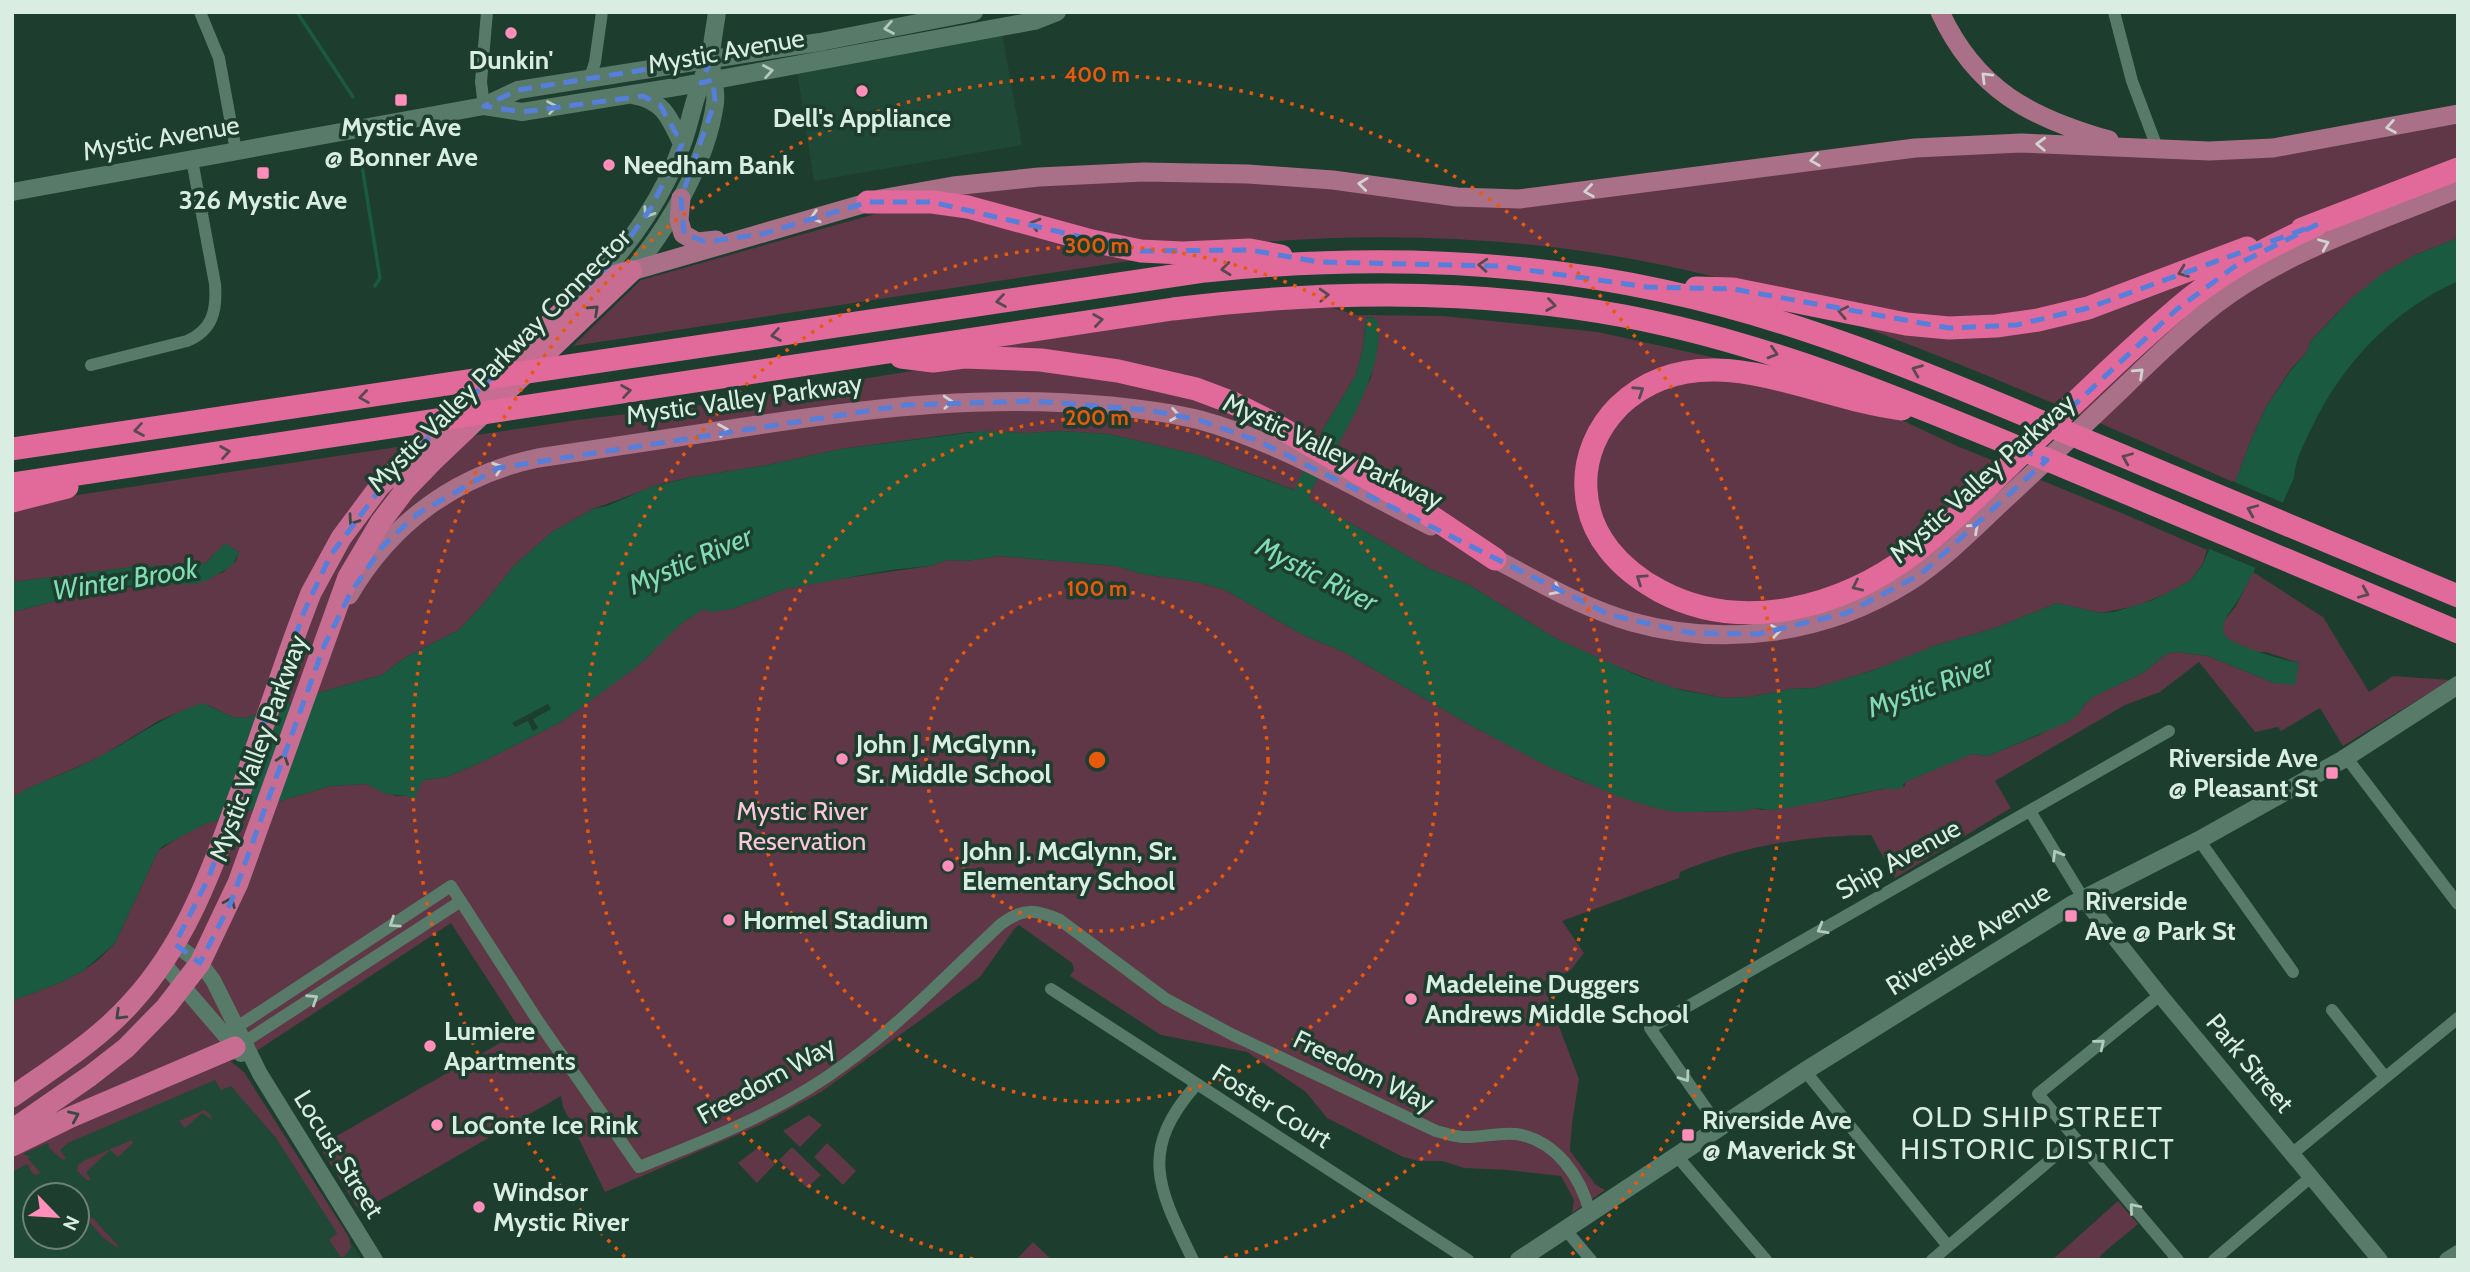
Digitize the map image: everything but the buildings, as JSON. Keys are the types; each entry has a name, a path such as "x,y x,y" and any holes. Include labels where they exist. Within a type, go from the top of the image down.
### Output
{"highway":[{"path":"2372,202 2458,154"},
{"path":"1933,412 1874,405 1774,378 1731,370 1695,370 1675,374 1648,385 1625,400 1613,412 1595,440 1586,474 1588,507 1593,524 1614,558 1645,583 1711,610 1735,613 1781,612 1834,597 1886,571 2016,474 2079,414 2176,310 2209,283 2270,246 2458,169"},
{"path":"868,202 932,202 968,207 1092,241 1140,251 1191,253 1250,250 1319,262"},
{"path":"1647,287 1733,289 1906,324 1949,328 2006,326 2088,308 2316,225"},
{"path":"12,449 1172,275 1319,262 1413,261 1499,266 1647,287 1759,315 1865,350 2458,596"},
{"name":"Mystic Valley Parkway","path":"12,1097 102,1031 132,1002 175,944 198,902 218,855 320,574 365,503 415,450 593,282 632,271"},
{"name":"Mystic Valley Parkway Connector","path":"313,676 348,577 392,506 433,461 632,271"},
{"path":"12,484 1173,309 1254,299 1378,293 1459,296 1584,309 1704,333 1823,369 1933,412 2457,632"},
{"path":"870,354 933,361 964,357 1052,361 1118,370 1196,390 1233,403 1266,420 1414,505 1495,559"},
{"path":"12,501 41,496 130,466"},
{"name":"Mystic Valley Parkway","path":"12,1130 114,1058 147,1028 200,963 231,902 313,676"},
{"path":"12,1146 236,1038"}],"main road":[{"path":"707,81 717,12"},
{"name":"Mystic Avenue","path":"12,192 484,106 518,90 820,42 974,12"},
{"name":"Mystic Avenue","path":"484,106 522,112 1034,21 1057,12"},
{"path":"1940,12 1973,65 2012,101 2060,125 2116,142 2158,150"},
{"name":"Mystic Valley Parkway Connector","path":"593,282 621,251 646,216 667,179 682,144 695,95 707,81 715,101 698,159 681,198 653,244 632,271"},
{"path":"630,94 643,96 660,105 682,144"},
{"name":"Mystic Valley Parkway","path":"632,271 868,202 937,188 986,182 1081,174 1165,172 1291,177 1457,197 1520,199 1915,148 2021,143 2158,150 2273,148 2458,114"},
{"name":"Mystic Valley Parkway","path":"2079,414 2199,318 2252,280 2310,250 2458,189"},
{"path":"681,198 680,227 683,234 692,240 706,242 725,237 762,234"},
{"name":"Mystic Valley Parkway","path":"313,676 337,616 383,546 424,508 480,475 538,458 906,405 991,400 1074,403 1148,410 1199,420 1277,449 1590,607 1651,627 1712,635 1780,631 1847,612 1882,597 1909,582 1943,557 2016,474"},
{"name":"Riverside Avenue","path":"1519,1260 1805,1071 2083,898 2199,840 2346,757 2458,685"}],"street":[{"path":"200,12 219,58 236,151"},
{"path":"484,106 481,82 487,12"},
{"path":"590,78 602,12"},
{"path":"2113,12 2132,80 2158,150"},
{"path":"953,36 956,14"},
{"path":"91,365 198,337 213,317 217,304 215,284 192,160"},
{"name":"Ship Avenue","path":"1720,1126 1650,1028 2169,731"},
{"path":"2346,757 2458,904"},
{"path":"2030,811 2083,898"},
{"path":"2199,840 2293,972"},
{"name":"Freedom Way","path":"236,1038 451,886 536,1018 639,1167 770,1110 844,1066 902,1019 1001,924 1016,913 1030,911 1060,920 1141,982 1203,1019 1436,1131 1462,1137 1517,1135 1544,1145 1562,1159 1573,1173 1583,1191 1590,1213"},
{"name":"Park Street","path":"2083,898 2380,1260"},
{"path":"236,1038 461,901"},
{"name":"Locust Street","path":"175,944 200,963 213,980 236,1038"},
{"name":"Locust Street","path":"163,963 236,1038 375,1260"},
{"name":"Foster Court","path":"1051,989 1468,1260"},
{"path":"2160,995 2038,1094 2178,1260"},
{"path":"2332,1010 2385,1077"},
{"path":"2293,1153 2458,1018"},
{"path":"1805,1071 1948,1246"},
{"path":"1193,1260 1176,1226 1160,1179 1158,1155 1172,1116 1196,1085"},
{"path":"1932,1260 2075,1139"},
{"path":"1676,1155 1766,1260"},
{"path":"2214,1260 2312,1176"},
{"path":"1565,1229 1591,1260"},
{"path":"2447,1260 2458,1253"}],"highlighted area":[{"path":"711,59 701,83 713,80 715,101 681,198 684,234 706,242 762,234 868,202 932,202 1141,251 1250,250 1319,262 1499,266 1647,287 1733,289 1949,328 2016,325 2088,308 2316,225 2238,264 2176,310 2025,451 2047,460 1921,574 1847,613 1758,634 1691,633 1610,615 1258,441 1199,420 1148,410 1033,401 906,405 498,468 417,514 383,546 351,592 324,646 231,902 200,963 175,944 209,877 304,612 330,556 393,472 613,261 651,208 682,144 660,105 643,96 522,112 484,106 518,90"}],"shaded area":[{"path":"1002,33 1022,145 814,181 797,71"},
{"path":"231,1061 244,1072 362,1260 12,1260 12,1159"}],"green space":[{"path":"2458,122 2458,238 2415,255 2394,268 2337,313 2311,341 2307,352 2291,369 2266,407 2235,483 1965,367 1758,290 1660,264 1481,240 1360,237 1240,244 573,346 641,280 875,214 912,209 951,196 1023,187 1132,181 1246,182 1355,191 1435,203 1891,158 1994,151 2115,155"},
{"path":"1312,302 1357,315 1443,316 1598,332 1752,366 1893,416 1957,446 2207,550 2203,563 2190,581 2136,606 2100,613 2057,603 1998,627 1934,646 1904,660 1815,688 1725,698 1669,687 1590,656 1555,638 1469,585 1428,568 1309,499 1371,378 1378,325 1374,318 1366,317 1363,348 1356,375 1322,431 1295,490 1199,455 1108,434 1061,431 970,432 841,449 661,484 593,509 552,532 514,566 459,630 406,657 382,675 318,693 247,718 232,717 208,705 195,706 160,720 100,757 27,789 12,799 12,612 100,590 177,583 222,573 236,561 239,551 214,554 206,563 134,567 12,582 12,509 71,496 577,420 694,406 918,370 997,344"},
{"name":"Mystic River Reservation","path":"1000,556 1116,566 1142,574 1198,582 1225,590 1303,635 1344,652 1472,726 1576,779 1652,807 1708,812 1755,808 1761,810 1905,786 1905,782 1971,754 1988,756 2039,735 2080,710 2092,697 2143,673 2166,654 2176,652 2208,656 2274,683 2299,663 2266,652 2255,652 2229,640 2223,633 2223,622 2236,606 2253,572 2323,617 2369,692 2393,676 2450,680 2343,746 2320,708 2281,731 2278,727 2255,732 2199,662 2160,692 2125,705 1995,781 2011,808 1895,878 1871,835 1797,840 1726,855 1680,872 1679,878 1562,921 1584,953 1570,971 1542,982 1579,1079 1570,1151 1596,1185 1605,1190 1572,1213 1574,1200 1561,1176 1464,1168 1442,1161 1418,1161 1403,1157 1327,1118 1306,1092 1247,1052 1161,1035 1070,976 1074,970 1072,963 1019,925 980,977 821,1092 760,1125 605,1192 563,1107 561,1096 360,1212 319,1146 521,1031 451,923 255,1052 245,1058 230,1061 244,1072 349,1237 351,1248 344,1257 340,1256 329,1240 337,1233 276,1138 231,1086 221,1090 215,1080 68,1143 60,1150 66,1158 63,1160 50,1149 48,1143 23,1154 31,1157 28,1159 40,1172 37,1175 33,1174 27,1164 12,1172 12,1001 62,982 98,960 115,943 158,851 184,834 205,824 330,786 366,784 396,796 407,796 424,780 446,777 482,762 561,722 648,657 655,647 682,623 704,608 732,609 785,589 930,566 947,560 966,561"},
{"path":"204,1110 211,1115 211,1119 202,1113 185,1128 179,1121"},
{"path":"809,1115 822,1125 800,1147 783,1131"},
{"path":"132,1140 133,1143 118,1157 110,1150 86,1172 91,1180 87,1180 77,1171 78,1165 85,1160"},
{"path":"827,1143 856,1171 843,1185 814,1157"},
{"path":"759,1147 775,1164 757,1183 738,1163"},
{"path":"792,1147 821,1175 807,1188 779,1160"},
{"path":"2118,1201 2138,1224 2098,1260 2052,1260"},
{"path":"91,1218 118,1248 102,1237 91,1224"},
{"path":"1033,1242 1052,1260 1016,1260"}],"water":[{"name":"Mystic River","path":"2458,238 2458,281 2412,307 2372,341 2354,361 2324,404 2300,452 2294,478 2263,553 2225,620 2223,630 2229,639 2259,652 2299,663 2295,685 2274,683 2208,656 2176,652 2166,654 2143,673 2093,697 2082,707 2080,713 2068,722 1988,756 1972,754 1905,782 1901,789 1881,789 1770,810 1755,808 1744,811 1675,812 1620,797 1547,766 1344,652 1303,635 1225,590 1198,582 1142,574 1116,566 1000,556 966,561 947,560 930,566 890,570 785,589 732,609 711,612 704,609 682,623 638,666 561,722 482,762 446,777 424,780 415,800 407,796 386,794 366,784 330,786 205,824 158,851 115,943 83,971 12,1001 12,799 16,795 114,749 163,720 203,703 232,717 247,718 318,693 382,675 406,657 459,630 514,566 552,532 593,509 607,506 651,487 841,449 983,431 1061,431 1108,434 1199,455 1294,490 1322,431 1356,375 1363,348 1366,317 1377,319 1375,361 1368,383 1309,499 1428,568 1469,585 1555,638 1641,677 1681,690 1725,698 1750,697 1790,689 1815,688 1874,670 1934,646 1998,627 2057,603 2100,613 2114,612 2153,600 2190,581 2203,564 2266,407 2307,352 2311,341 2353,297 2382,274 2415,255"},
{"path":"225,543 239,552 233,565 208,580 195,584 127,586 100,590 12,612 12,582 134,567 206,563"}],"pier":[{"path":"2232,481 2286,504 2258,569 2205,547"},
{"path":"548,704 551,709 533,719 538,728 533,731 528,721 515,727 512,723"}],"waterway":[{"name":"Winter Brook","path":"297,12 353,97"},
{"name":"Winter Brook","path":"362,166 380,278 375,286"}],"place":[{"name":"Dunkin'","path":"511,33"},
{"name":"Dell's Appliance","path":"862,91"},
{"name":"Mystic Ave @ Bonner Ave","path":"401,100"},
{"name":"Needham Bank","path":"609,165"},
{"name":"326 Mystic Ave","path":"263,173"},
{"name":"John J. McGlynn, Sr. Middle School","path":"842,759"},
{"name":"Riverside Ave @ Pleasant St","path":"2332,773"},
{"name":"John J. McGlynn, Sr. Elementary School","path":"948,866"},
{"name":"Riverside Ave @ Park St","path":"2071,916"},
{"name":"Hormel Stadium","path":"729,920"},
{"name":"Madeleine Duggers Andrews Middle School","path":"1411,999"},
{"name":"Lumiere Apartments","path":"430,1046"},
{"name":"LoConte Ice Rink","path":"437,1125"},
{"name":"Riverside Ave @ Maverick St","path":"1688,1135"},
{"name":"Windsor Mystic River","path":"479,1207"}],"district":[{"name":"OLD SHIP STREET HISTORIC DISTRICT","path":"2038,1133"}]}
